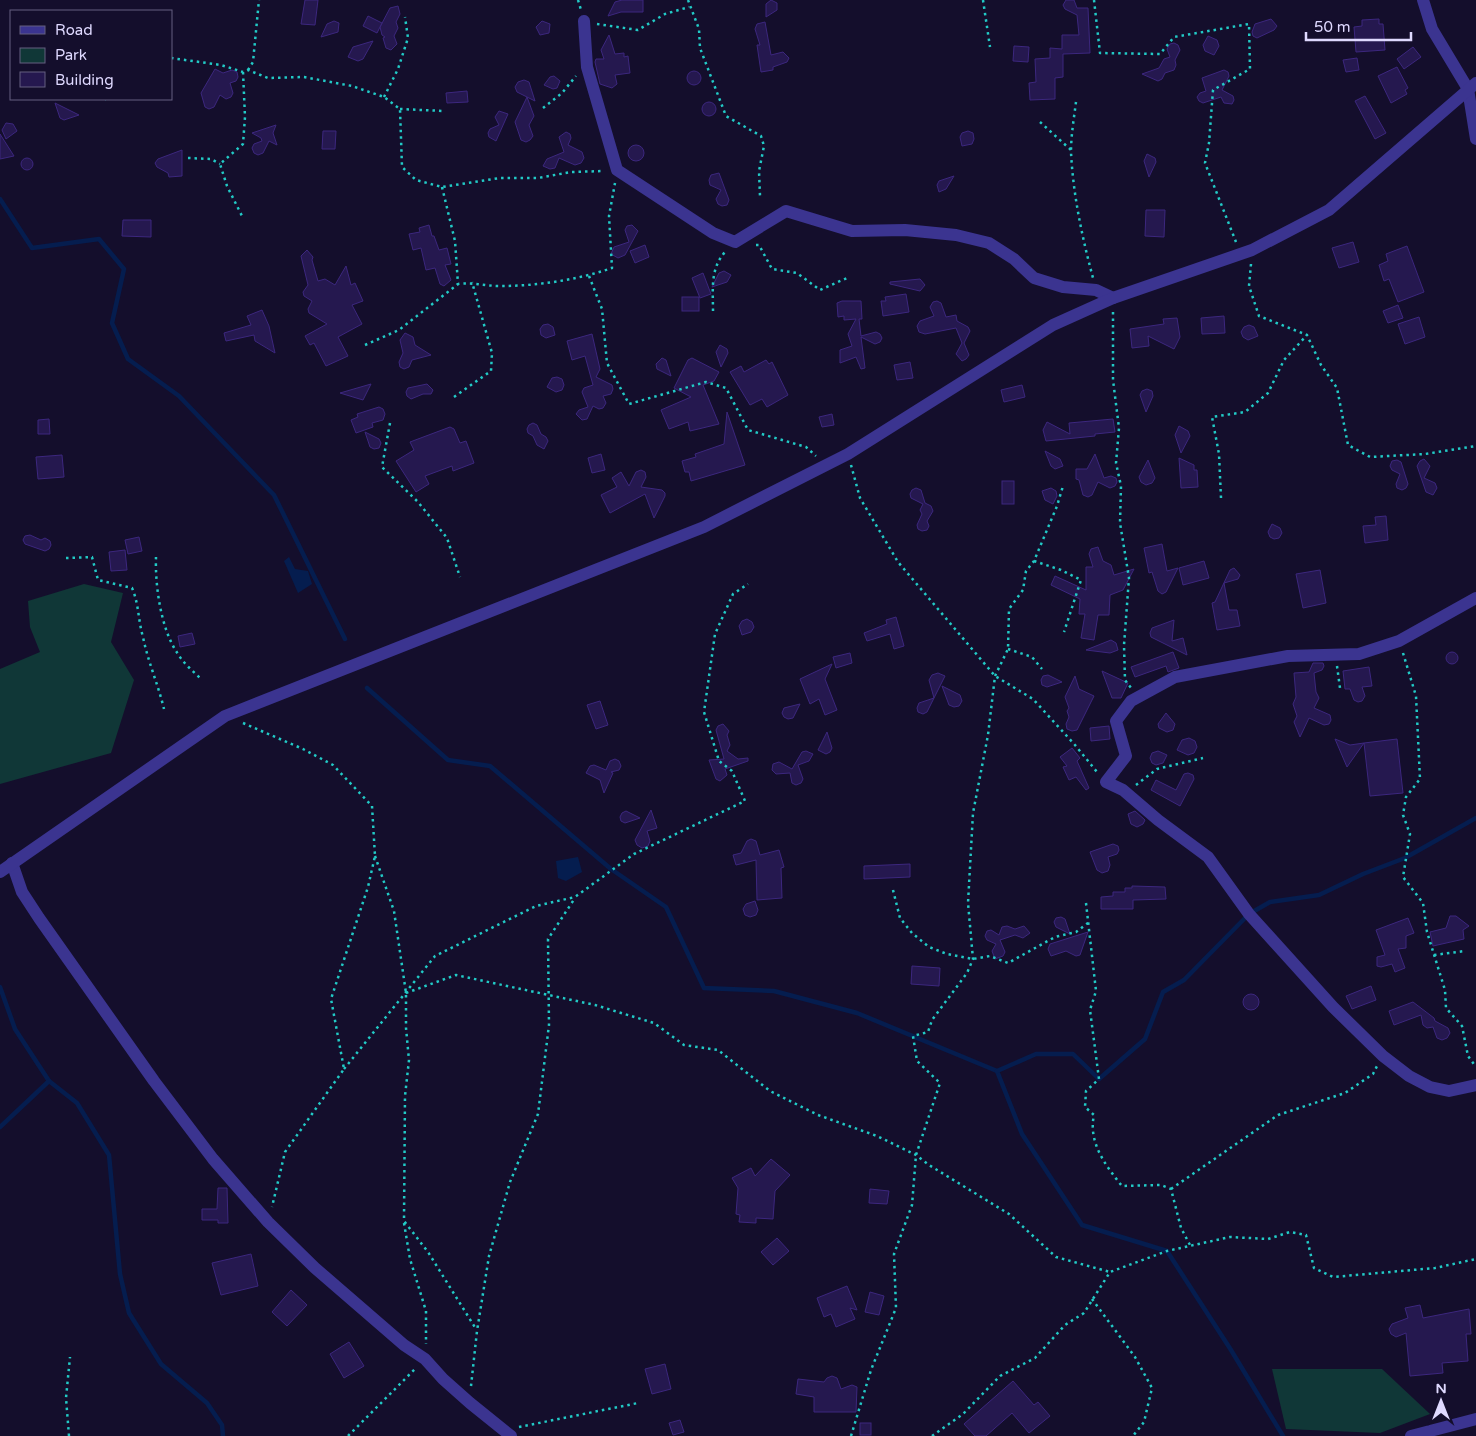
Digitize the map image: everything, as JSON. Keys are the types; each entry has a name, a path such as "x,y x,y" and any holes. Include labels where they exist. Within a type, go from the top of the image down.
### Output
{"street":[{"path":"1423,0 1432,29 1472,86 1476,139"},
{"path":"584,21 587,67 617,170 714,233 735,242 786,211 852,231 905,230 956,235 989,243 1014,259 1034,278 1063,287 1096,290 1113,298"},
{"path":"0,872 225,716 704,527 848,454 1053,325 1113,298 1246,251 1329,210 1472,86"},
{"path":"1476,598 1399,641 1359,654 1288,656 1175,677 1131,701 1116,721 1126,756 1106,782 1122,790 1208,857 1249,914 1333,1007 1383,1056 1410,1076 1430,1087 1449,1090 1476,1085"},
{"path":"12,863 22,892 154,1081 213,1159 268,1222 315,1268 404,1345 425,1359 443,1379 508,1433"},
{"path":"1411,1436 1476,1419"}],"path":[{"path":"172,58 221,65 243,72 248,70 253,62 259,0"},
{"path":"688,0 689,7 699,29 700,48 726,116 761,136 764,146 758,171 760,196"},
{"path":"982,0 990,47"},
{"path":"1094,0 1100,53 1160,54 1174,37 1249,24 1250,69 1213,90 1210,143 1205,163 1246,251 1249,286 1258,316 1307,335 1321,365 1337,388 1348,445 1370,457 1425,454 1476,446"},
{"path":"584,21 638,30 665,14 689,7"},
{"path":"384,97 398,69 408,38 405,17"},
{"path":"543,108 587,67"},
{"path":"248,70 268,78 304,76 352,86 384,97 400,109 444,111"},
{"path":"220,164 243,144 246,117 243,72"},
{"path":"1076,102 1071,150 1073,177 1084,246 1096,290"},
{"path":"365,345 399,330 458,284 472,282 499,286 589,276 612,268 610,216 617,170 571,172 538,178 500,178 442,187 416,180 402,167 400,109"},
{"path":"1040,122 1071,150"},
{"path":"188,158 211,159 220,164 226,186 243,218"},
{"path":"442,187 455,241 458,284"},
{"path":"713,311 713,285 716,262 735,242 759,245 772,269 797,273 820,290 847,278"},
{"path":"589,276 602,309 607,363 629,404 706,382 726,388 748,430 806,447 826,465"},
{"path":"454,397 492,371 492,353 472,282"},
{"path":"1113,298 1113,380 1119,428 1116,463 1121,486 1120,523 1129,578 1124,645 1125,680 1138,696"},
{"path":"1221,498 1219,454 1212,417 1246,412 1268,394 1284,360 1307,335"},
{"path":"390,422 382,467 418,502 447,538 460,577"},
{"path":"848,454 860,498 898,562 994,676 1033,700 1075,744 1106,782"},
{"path":"851,1436 871,1370 896,1308 894,1254 912,1205 916,1155 940,1083 917,1061 912,1036 928,1032 932,1020 967,973 972,959 968,903 973,813 988,735 994,676 1008,649 1010,609 1023,590 1026,572 1034,561 1057,506 1063,486"},
{"path":"66,558 92,557 98,580 132,588 138,602 148,660 164,708"},
{"path":"156,557 156,586 170,637 178,654 202,680"},
{"path":"1034,561 1061,570 1081,580 1064,632"},
{"path":"268,1222 285,1152 344,1069 435,956 536,906 575,896 634,854 746,800 732,771 719,761 704,712 715,634 733,594 748,584"},
{"path":"1399,641 1416,696 1420,779 1406,797 1403,814 1410,834 1403,876 1423,903 1434,955 1446,990 1446,1008 1462,1026 1468,1056 1476,1067"},
{"path":"1008,649 1032,657 1042,669"},
{"path":"1336,654 1340,688"},
{"path":"225,716 303,748 333,764 372,806 375,856 394,911 406,993 406,1028 409,1060 405,1096 404,1221 410,1259 426,1311 425,1359 348,1436"},
{"path":"1124,793 1157,769 1203,758"},
{"path":"344,1069 331,999 368,887 375,856"},
{"path":"893,890 900,918 912,934 929,947 947,954 972,959 990,956 1008,963 1056,937 1076,932 1088,922"},
{"path":"470,1403 477,1331 489,1256 510,1182 538,1114 549,1024 548,939 575,896"},
{"path":"1086,904 1096,991 1090,1010 1099,1079 1086,1090 1085,1107 1094,1115 1091,1128 1103,1162 1122,1186 1161,1185 1171,1189"},
{"path":"1434,955 1465,951"},
{"path":"406,993 456,975 595,1005 654,1023 684,1045 718,1050 770,1092 818,1115 877,1136 916,1155 929,1165 1010,1214 1056,1257 1110,1272"},
{"path":"1171,1189 1278,1115 1345,1093 1373,1074 1383,1056"},
{"path":"1171,1189 1181,1228 1190,1245"},
{"path":"404,1221 428,1252 477,1331"},
{"path":"932,1436 962,1414 1000,1376 1035,1358 1065,1326 1084,1313 1110,1272 1139,1260 1190,1245 1230,1237 1268,1239 1290,1232 1306,1235 1314,1268 1333,1277 1435,1268 1476,1259"},
{"path":"1092,1299 1135,1357 1152,1388 1144,1422 1133,1436"},
{"path":"69,1436 66,1398 70,1357"},
{"path":"508,1433 638,1403"}],"green space":[{"path":"84,584 123,593 111,642 134,680 111,753 0,784 0,669 40,652 30,627 28,601"},
{"path":"1272,1369 1382,1369 1430,1414 1380,1433 1286,1429"}],"water":[{"path":"289,557 295,569 308,571 312,584 298,593 284,561"},
{"path":"578,857 582,872 566,881 558,878 556,861"}],"building":[{"path":"305,0 318,0 315,25 301,24"},
{"path":"643,0 643,12 621,12 608,16 615,2"},
{"path":"771,0 777,3 777,10 766,17 766,4"},
{"path":"1066,0 1074,0 1077,8 1088,8 1090,53 1063,54 1063,77 1055,78 1055,99 1030,100 1029,83 1036,82 1035,59 1050,58 1050,48 1062,49 1062,35 1079,35 1077,15 1065,9 1063,5"},
{"path":"398,6 400,14 396,22 398,28 394,36 397,44 391,50 386,48 383,38 385,37 382,35 380,27 390,8"},
{"path":"368,16 382,23 377,33 363,26"},
{"path":"1271,19 1277,26 1274,30 1257,38 1253,36 1252,32 1255,24"},
{"path":"1379,19 1379,24 1383,24 1385,50 1356,52 1354,27 1362,26 1362,20"},
{"path":"334,21 339,23 338,32 321,37 327,24"},
{"path":"542,21 550,24 549,33 540,35 536,27"},
{"path":"765,22 771,55 783,52 789,58 787,62 773,67 773,70 761,72 757,45 760,45 755,29 757,24"},
{"path":"609,35 615,54 624,53 624,57 628,56 630,73 615,75 617,84 612,88 600,84 595,62 596,59 604,59 601,50"},
{"path":"1208,36 1217,40 1219,46 1214,55 1205,51 1203,45"},
{"path":"373,41 363,59 358,61 348,57 353,47"},
{"path":"1170,44 1178,45 1180,50 1175,60 1174,70 1165,73 1162,79 1158,81 1142,74 1159,68 1164,59 1170,57 1167,49"},
{"path":"1014,46 1029,47 1028,62 1013,61"},
{"path":"1413,47 1421,57 1404,69 1397,59"},
{"path":"1357,58 1359,70 1346,72 1343,60"},
{"path":"1397,67 1408,88 1405,90 1407,94 1391,103 1378,76"},
{"path":"215,69 223,73 232,70 237,72 238,77 236,81 230,83 233,93 231,97 226,99 220,95 214,107 209,109 205,107 201,93"},
{"path":"1224,70 1228,72 1229,76 1222,90 1233,96 1232,104 1224,103 1221,97 1203,103 1199,101 1197,97 1200,93 1206,91 1202,78"},
{"path":"694,71 699,73 701,78 699,83 694,85 689,83 687,78 689,73"},
{"path":"554,76 560,81 557,88 553,89 544,85 550,77"},
{"path":"524,80 529,82 535,101 517,92 515,87 518,82"},
{"path":"467,91 468,102 447,103 446,93"},
{"path":"1365,96 1386,133 1375,139 1355,101"},
{"path":"527,97 534,116 529,125 533,136 526,142 521,140 515,122"},
{"path":"709,102 714,104 716,109 714,114 709,116 704,114 702,109 704,104"},
{"path":"55,103 79,115 64,120 60,118"},
{"path":"499,111 508,114 496,141 489,137 488,133 490,129 499,125 495,117"},
{"path":"6,123 13,124 17,131 6,139 2,130"},
{"path":"276,125 273,133 277,145 269,141 263,153 258,155 254,153 252,148 254,144 262,141 261,138 252,133"},
{"path":"323,131 336,131 335,149 322,149"},
{"path":"968,131 973,133 974,139 972,144 962,146 960,137 962,133"},
{"path":"566,132 570,134 571,138 568,145 582,152 584,158 581,163 575,165 559,158 555,168 550,169 543,166 547,159 564,152 559,137"},
{"path":"0,134 14,156 0,159"},
{"path":"636,145 644,153 636,161 628,153"},
{"path":"182,150 182,176 169,177 168,173 157,167 155,163 158,159"},
{"path":"1147,154 1155,158 1156,162 1149,177 1144,161"},
{"path":"29,158 32,159 32,169 25,170 22,169 21,162 22,159"},
{"path":"719,173 729,200 727,205 722,206 718,204 716,199 721,190 710,185 709,180 711,175"},
{"path":"954,176 946,189 939,192 937,185 939,181"},
{"path":"1146,210 1165,210 1164,237 1145,236"},
{"path":"123,220 151,220 151,237 122,236"},
{"path":"429,225 439,250 447,248 451,264 445,265 451,280 444,286 440,284 435,268 426,270 421,248 413,250 409,234 420,232 419,228"},
{"path":"632,225 638,231 625,255 618,258 611,254 614,247 629,242 625,230 627,226"},
{"path":"1353,242 1359,262 1339,268 1332,248"},
{"path":"645,245 649,257 635,263 630,251"},
{"path":"1407,246 1424,292 1398,302 1389,279 1384,281 1379,265 1388,261 1386,254"},
{"path":"307,250 313,257 312,260 318,281 325,279 335,285 346,266 351,285 355,283 363,301 352,305 362,324 338,337 348,356 326,366 314,343 310,345 305,336 327,324 309,313 308,309 312,301 304,296 303,292 308,285 301,256"},
{"path":"724,271 731,275 727,282 712,287 719,273"},
{"path":"703,273 711,294 700,298 692,278"},
{"path":"920,279 925,285 920,291 890,284 890,282"},
{"path":"906,294 909,312 883,316 881,301 886,301 885,297"},
{"path":"682,297 699,297 699,311 682,311"},
{"path":"842,301 861,301 862,319 859,319 861,336 876,332 882,338 880,342 875,344 861,337 865,368 861,369 856,357 840,363 840,350 852,346 848,334 856,319 844,320 844,316 838,317 837,303"},
{"path":"933,302 941,303 946,317 956,315 957,321 968,327 970,331 964,343 969,355 962,361 956,354 962,343 956,328 925,334 919,332 917,326 920,321 934,316 930,307"},
{"path":"1398,305 1403,318 1388,323 1383,311"},
{"path":"262,310 269,326 275,353 255,341 254,335 226,341 224,333 251,325 247,316"},
{"path":"1224,316 1225,333 1202,334 1201,318"},
{"path":"1419,317 1425,337 1405,344 1398,324"},
{"path":"1177,318 1180,337 1174,349 1148,336 1149,346 1132,348 1130,329 1164,324 1163,319"},
{"path":"548,324 553,327 555,335 546,338 541,335 540,329 543,325"},
{"path":"1249,325 1254,327 1258,336 1248,340 1243,337 1241,332 1244,327"},
{"path":"405,333 413,337 415,345 431,355 412,360 409,367 404,369 400,367 399,362 403,353 400,340"},
{"path":"592,334 600,369 596,377 612,385 613,389 611,394 603,396 606,403 603,408 599,409 593,406 587,419 582,420 576,414 579,410 588,407 582,392 584,388 593,385 585,356 572,360 567,341"},
{"path":"720,345 727,349 728,353 721,367 716,352"},
{"path":"662,358 666,360 671,376 657,369 656,364"},
{"path":"692,358 719,372 714,381 703,385 719,424 690,431 688,422 669,429 661,410 691,397 674,388 688,360"},
{"path":"766,360 769,364 772,362 788,395 767,407 762,399 750,405 730,372 741,366 744,372"},
{"path":"910,362 913,378 897,380 894,365"},
{"path":"552,378 562,379 564,385 562,390 556,392 547,387"},
{"path":"371,384 363,400 340,393"},
{"path":"427,384 433,390 431,394 423,394 411,399 407,396 408,388"},
{"path":"1022,385 1025,397 1004,402 1001,390"},
{"path":"1147,389 1152,391 1153,396 1146,412 1140,395 1142,391"},
{"path":"379,407 383,409 385,414 383,420 372,423 373,427 356,433 351,420 358,417 357,414"},
{"path":"727,412 745,465 691,481 689,472 685,472 682,461 696,457 695,454 724,444"},
{"path":"832,414 834,425 822,427 819,417"},
{"path":"49,419 50,434 38,434 38,420"},
{"path":"1113,419 1115,432 1095,434 1095,436 1046,441 1043,430 1047,422 1070,434 1069,423"},
{"path":"533,423 537,425 541,434 548,441 544,449 537,445 533,436 528,433 529,425"},
{"path":"1179,426 1188,431 1190,436 1181,453 1175,435"},
{"path":"450,427 454,429 460,443 466,441 474,463 453,471 452,466 425,476 429,484 416,492 396,461 414,450 410,442"},
{"path":"365,432 379,439 381,443 379,448 374,449 370,447"},
{"path":"1045,451 1060,459 1063,466 1055,469 1051,466"},
{"path":"601,454 605,470 592,473 588,458"},
{"path":"1095,454 1104,478 1111,476 1116,478 1117,482 1115,486 1110,488 1098,482 1092,495 1088,497 1083,495 1079,480 1076,479 1076,469 1087,469"},
{"path":"62,455 64,477 38,479 36,457"},
{"path":"1179,458 1194,465 1194,470 1197,470 1198,487 1181,488"},
{"path":"1424,459 1430,466 1424,478 1435,483 1437,488 1433,495 1426,492 1417,466"},
{"path":"1148,460 1155,478 1152,483 1146,485 1141,482 1139,477"},
{"path":"1397,460 1401,462 1408,484 1402,490 1397,488 1396,484 1400,474 1392,470 1390,466 1392,461"},
{"path":"641,470 645,472 646,477 641,487 662,490 665,493 654,518 645,494 610,513 601,495 617,487 612,478 621,472 629,486 636,472"},
{"path":"1002,481 1014,481 1014,504 1002,504"},
{"path":"916,488 921,490 925,503 931,506 933,511 927,521 929,526 927,530 922,531 918,529 917,525 922,514 920,510 923,504 911,498 910,494"},
{"path":"1051,488 1056,491 1057,496 1053,504 1045,500 1042,491"},
{"path":"1386,516 1388,540 1365,543 1363,526 1376,525 1375,517"},
{"path":"1272,524 1280,528 1282,533 1279,538 1274,539 1270,537 1268,532"},
{"path":"30,535 41,540 45,538 50,541 49,549 45,551 25,544 23,540 25,536"},
{"path":"139,537 142,551 128,554 125,540"},
{"path":"1162,544 1167,571 1178,568 1166,592 1162,594 1158,591 1152,572 1149,573 1144,548"},
{"path":"1098,547 1103,561 1111,565 1114,575 1134,569 1123,590 1110,595 1109,615 1098,615 1094,640 1081,638 1085,614 1079,614 1080,599 1051,585 1055,576 1086,590 1086,567 1093,567 1089,554 1091,549"},
{"path":"125,550 127,570 111,571 109,552"},
{"path":"1204,561 1209,578 1183,585 1179,568"},
{"path":"1234,568 1240,575 1238,579 1224,583 1229,610 1237,610 1240,626 1217,630 1212,603 1215,602 1230,570"},
{"path":"1320,570 1326,603 1303,608 1296,574"},
{"path":"896,617 904,646 894,649 890,634 867,641 864,633 887,624 886,620"},
{"path":"747,619 752,622 754,627 751,632 742,635 739,626 742,621"},
{"path":"1174,620 1172,641 1183,638 1187,655 1151,637 1152,628"},
{"path":"192,633 195,644 180,647 178,636"},
{"path":"1111,640 1116,643 1118,650 1110,653 1086,650"},
{"path":"1173,652 1179,668 1168,672 1166,666 1135,677 1131,667"},
{"path":"1454,652 1457,653 1457,663 1450,664 1447,663 1446,656 1447,653"},
{"path":"850,653 852,663 836,668 833,657"},
{"path":"1313,663 1323,663 1324,666 1322,670 1314,673 1316,692 1319,698 1314,708 1330,715 1331,720 1329,724 1324,725 1309,718 1300,737 1294,722 1297,716 1293,704 1296,697 1294,673 1309,672"},
{"path":"832,664 825,679 837,710 825,715 819,699 810,704 800,679"},
{"path":"1369,667 1372,686 1362,687 1365,696 1362,701 1358,702 1354,700 1350,689 1345,689 1343,671"},
{"path":"1102,671 1128,683 1121,698 1112,698"},
{"path":"938,673 945,676 934,698 929,680 932,675"},
{"path":"1048,675 1062,682 1047,687 1042,685 1041,680 1043,676"},
{"path":"1075,676 1079,689 1094,696 1077,730 1072,731 1067,729 1066,724 1069,717 1067,711 1069,708 1065,697"},
{"path":"942,686 960,695 962,701 959,706 949,705"},
{"path":"934,698 927,712 923,714 918,712 919,703"},
{"path":"600,701 608,725 596,729 587,705"},
{"path":"800,704 793,718 788,719 784,717 782,713 784,708"},
{"path":"1166,713 1175,724 1173,730 1167,732 1159,728 1158,724"},
{"path":"723,724 729,731 727,735 730,745 727,751 738,759 748,758 748,761 725,769 727,775 720,781 716,779 709,760 724,759 716,730 718,726"},
{"path":"1109,726 1110,739 1091,741 1090,728"},
{"path":"827,732 832,748 826,754 818,750"},
{"path":"1189,738 1195,741 1197,747 1194,753 1188,755 1177,750 1182,740"},
{"path":"1335,739 1350,745 1364,743 1347,767"},
{"path":"1397,739 1403,793 1370,796 1364,743"},
{"path":"1072,748 1080,758 1077,761 1089,788 1086,790 1076,777 1069,780 1063,767 1067,766 1060,757"},
{"path":"806,751 813,754 809,761 798,765 803,779 801,783 796,785 792,783 790,773 776,774 772,770 773,764 779,762 792,769 802,752"},
{"path":"1158,751 1167,755 1163,763 1156,765 1152,763 1150,758 1152,753"},
{"path":"615,759 619,761 621,766 619,770 611,772 613,773 604,793 600,780 586,773 590,766 594,765 606,770 610,761"},
{"path":"1184,774 1193,775 1194,779 1180,806 1151,790 1156,780 1176,790"},
{"path":"651,810 657,828 647,831 650,841 648,846 642,848 637,845 635,840"},
{"path":"626,811 640,818 625,823 621,821 622,813"},
{"path":"1135,811 1145,820 1143,824 1137,827 1131,824 1128,814"},
{"path":"751,839 756,841 760,855 779,850 784,867 781,868 782,898 757,900 756,860 736,865 733,855 741,853 747,841"},
{"path":"1113,844 1118,846 1119,850 1117,854 1108,857 1110,865 1108,871 1102,873 1097,870 1090,852"},
{"path":"910,864 910,877 864,879 864,866"},
{"path":"1132,886 1165,887 1166,899 1133,900 1133,909 1101,909 1101,897 1113,896 1113,892 1125,892 1125,888 1132,888"},
{"path":"755,901 758,910 756,915 750,917 745,915 743,909 746,904"},
{"path":"1450,916 1456,916 1469,926 1463,930 1464,939 1433,946 1430,932 1446,928"},
{"path":"1061,917 1065,919 1070,934 1056,927 1054,922 1056,918"},
{"path":"1408,918 1414,933 1406,936 1406,948 1398,949 1405,968 1395,972 1392,964 1381,967 1377,966 1377,957 1385,955 1376,930"},
{"path":"1007,926 1015,929 1024,926 1030,933 1023,938 1015,935 1000,940 1005,952 1003,956 995,959 992,951 996,944 987,940 985,936 987,931 991,930 999,935 1002,927"},
{"path":"1088,932 1080,955 1076,956 1066,951 1051,956 1048,949 1050,944"},
{"path":"912,966 940,968 939,986 911,984"},
{"path":"1371,986 1376,1000 1352,1009 1346,996"},
{"path":"1251,994 1259,1002 1251,1010 1243,1002"},
{"path":"1413,1002 1434,1018 1435,1021 1448,1028 1450,1033 1447,1038 1442,1040 1437,1038 1433,1027 1427,1028 1423,1025 1421,1015 1394,1025 1389,1011"},
{"path":"771,1159 790,1175 775,1191 773,1219 756,1218 756,1223 739,1222 740,1215 736,1214 738,1188 732,1178 751,1168 755,1176"},
{"path":"218,1188 227,1188 228,1223 218,1223 218,1220 202,1220 202,1209 217,1209"},
{"path":"870,1189 889,1191 887,1204 869,1203"},
{"path":"777,1238 789,1251 773,1265 761,1252"},
{"path":"251,1254 258,1286 221,1295 212,1263"},
{"path":"847,1286 857,1310 850,1308 855,1319 836,1327 831,1314 824,1317 817,1298"},
{"path":"291,1290 307,1305 287,1326 272,1312"},
{"path":"870,1292 884,1296 879,1315 865,1312"},
{"path":"1420,1305 1423,1318 1469,1309 1471,1334 1466,1334 1468,1361 1442,1363 1443,1373 1410,1376 1406,1333 1396,1337 1391,1334 1389,1329 1392,1324 1408,1318 1405,1308"},
{"path":"349,1342 364,1366 344,1378 330,1354"},
{"path":"665,1364 671,1389 652,1394 645,1369"},
{"path":"832,1376 837,1378 841,1389 852,1385 857,1387 856,1412 814,1412 814,1397 796,1394 798,1379 824,1382"},
{"path":"1013,1381 1034,1405 1038,1402 1050,1416 1029,1433 1012,1413 986,1436 975,1436 964,1424"},
{"path":"680,1420 684,1432 673,1435 669,1423"},
{"path":"860,1423 871,1423 871,1435 860,1435"}],"waterway":[{"path":"0,199 32,248 99,239 124,269 112,323 128,359 179,396 274,495 345,639"},
{"path":"367,688 448,760 490,766 611,869 666,907 704,988 774,991 857,1013 997,1071 1022,1134 1082,1225 1167,1251 1231,1350 1283,1436"},
{"path":"997,1071 1036,1054 1073,1054 1099,1079 1145,1039 1163,992 1184,980 1249,914 1270,902 1319,895 1363,874 1405,858 1476,818"},
{"path":"0,987 15,1029 49,1081 77,1103 109,1155 120,1274 129,1313 161,1364 207,1403 222,1425 223,1436"},
{"path":"0,1127 49,1081"}]}
